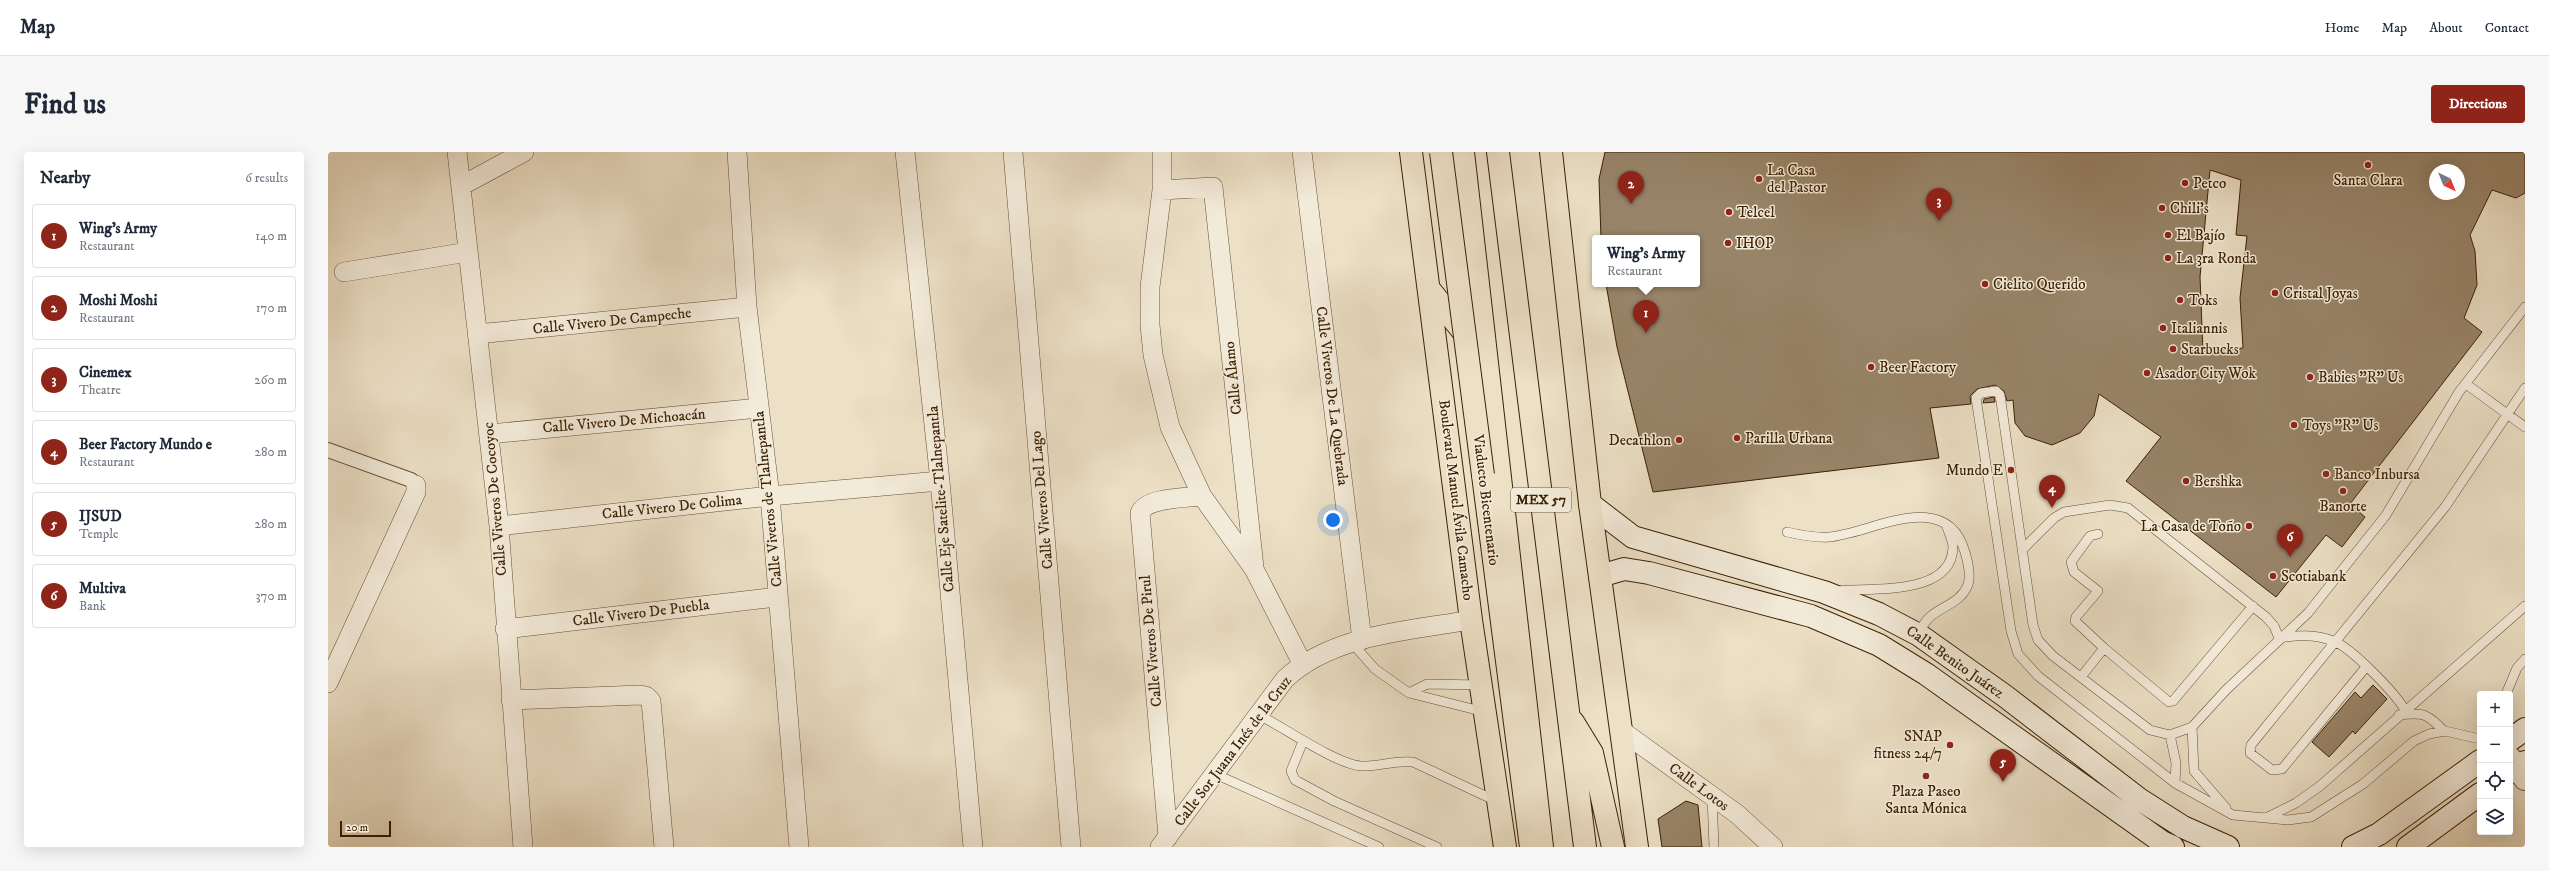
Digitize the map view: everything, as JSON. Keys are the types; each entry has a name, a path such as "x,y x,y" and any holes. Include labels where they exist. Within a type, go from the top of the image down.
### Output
{"main road":[{"name":"Boulevard Manuel Ávila Camacho","path":"1411,152 1471,620 1500,802 1505,847"},
{"name":"Viaducto Bicentenario","path":"1441,152 1537,844"},
{"name":"MEX 57","path":"1463,152 1487,360 1537,844"},
{"name":"MEX 57","path":"1498,152 1560,654 1571,719 1585,847"},
{"path":"1551,152 1590,504 1638,847"},
{"path":"1429,289 1487,360"},
{"name":"Calle Benito Juárez","path":"1590,504 1633,537 1824,592 1879,614 1919,635 2005,696 2139,799 2183,827 2228,847"},
{"name":"Calle Benito Juárez","path":"1600,576 1624,569 1649,573 1811,616 1879,645 1926,674 2162,842 2173,847"},
{"path":"1811,616 1824,592"},
{"path":"1571,719 1592,753 1613,847"},
{"path":"2513,738 2525,729"},
{"path":"2353,847 2379,834 2477,763"},
{"path":"2408,847 2477,796"}],"street":[{"name":"Calle Viveros De Cocoyoc","path":"457,152 499,526 505,629 522,847"},
{"path":"461,186 524,152"},
{"name":"Calle Viveros de Tlalnepantla","path":"737,152 747,307 770,496 777,597 799,847"},
{"name":"Calle Eje Satelite-Tlalnepantla","path":"905,152 940,481 973,847"},
{"name":"Calle Viveros Del Lago","path":"1013,152 1071,847"},
{"path":"1162,152 1162,190 1150,288 1153,356 1170,427 1202,496 1254,569 1302,663"},
{"name":"Calle Viveros De La Quebrada","path":"1302,152 1357,642"},
{"name":"Calle Álamo","path":"1162,190 1213,187 1254,569"},
{"path":"344,272 468,252"},
{"name":"Calle Vivero De Campeche","path":"477,334 747,307"},
{"name":"Calle Vivero De Michoacán","path":"489,434 759,408"},
{"path":"328,450 411,480 416,485 416,492 328,683"},
{"name":"Calle Vivero De Colima","path":"499,526 770,496 940,481"},
{"name":"Calle Viveros De Pirul","path":"1162,844 1140,513 1142,507 1151,502 1202,496"},
{"name":"Calle Vivero De Puebla","path":"505,629 777,597"},
{"name":"Calle Sor Juana Inés de la Cruz","path":"1162,844 1285,679 1302,663 1357,642 1471,620"},
{"path":"511,700 640,694 646,696 651,701 664,847"},
{"name":"Calle Lotos","path":"1622,730 1737,814 1773,847"}],"lane":[{"path":"2477,737 2446,732 2429,734 2414,741 2363,784 2324,811 2311,817 2288,820 2233,815 2175,783 2038,676 2018,654 2011,631 1976,398 1981,393 1996,391 2000,395 2033,625 2038,640 2053,656 2150,730 2170,735 2192,727 2226,690 2279,638 2308,613 2386,516 2411,477 2442,420 2466,384 2525,307"},
{"path":"2466,384 2525,427"},
{"path":"2366,667 2282,769 2272,770 2250,753 2251,745 2445,507 2525,388"},
{"path":"2023,549 2054,518 2064,512 2120,506 2128,508 2252,606 2274,626 2279,638"},
{"path":"1787,532 1830,537 1898,520 1926,518 1946,523 1962,542 1969,567 1967,587 1955,601 1930,615 1922,625 1919,635"},
{"path":"1824,592 1917,586 1939,576 1948,564 1953,547 1946,523"},
{"path":"2098,534 2090,536 2073,558 2071,565 2074,572 2098,591 2075,619 2104,648 2171,702 2252,606"},
{"path":"2266,818 2296,803 2320,786 2402,712 2525,606"},
{"path":"2279,638 2299,635 2319,636 2335,641 2387,685 2402,712"},
{"path":"1357,642 1375,670 1409,693 1486,712"},
{"path":"2081,677 2104,648"},
{"path":"2507,691 2517,668 2525,659"},
{"path":"1409,693 1427,684 1481,685"},
{"path":"2402,712 2422,713 2429,715 2446,732"},
{"path":"1259,715 1303,741 1350,764 1361,766 1399,760 1413,762 1500,802"},
{"path":"2192,727 2194,771 2233,815"},
{"path":"2170,735 2176,763 2175,783"},
{"path":"1303,741 1291,771 1295,780 1334,801 1437,847"},
{"path":"1215,774 1379,847"},
{"path":"1712,795 1714,847"}],"building":[{"name":"Mundo E","path":"1605,152 2525,152 2525,193 2516,198 2492,190 2470,235 2475,251 2477,285 2464,318 2482,332 2350,504 2365,517 2342,547 2326,535 2276,597 2126,481 2161,437 2099,394 2094,416 2080,433 2052,445 2025,436 2015,423 2013,400 2007,401 2004,391 1995,385 1977,389 1970,396 1971,404 1930,408 1939,458 1653,492 1617,347 1607,287 1700,287 1700,235 1601,235 1599,179","holes":["2210,170 2241,180 2236,235 2247,236 2240,298 2243,348 2203,352 2200,277"]},
{"path":"1994,397 1995,402 1983,403 1984,399"},
{"path":"2373,685 2387,699 2355,734 2353,731 2329,757 2312,742 2355,692 2361,698"},
{"path":"1686,801 1698,805 1702,847 1662,847 1658,819"}],"place":[{"name":"Santa Clara","path":"2368,165"},
{"name":"La Casa del Pastor","path":"1759,179"},
{"name":"Petco","path":"2185,183"},
{"name":"Moshi Moshi","path":"1631,204"},
{"name":"Chili's","path":"2162,208"},
{"name":"Telcel","path":"1729,212"},
{"name":"Cinemex","path":"1939,221"},
{"name":"El Bajío","path":"2168,235"},
{"name":"IHOP","path":"1728,243"},
{"name":"La 3ra Ronda","path":"2168,258"},
{"name":"Cielito Querido","path":"1985,284"},
{"name":"Cristal Joyas","path":"2275,293"},
{"name":"Toks","path":"2180,300"},
{"name":"Italiannis","path":"2163,328"},
{"name":"Wing's Army","path":"1646,333"},
{"name":"Starbucks","path":"2173,349"},
{"name":"Beer Factory","path":"1871,367"},
{"name":"Asador City Wok","path":"2147,373"},
{"name":"Babies \"R\" Us","path":"2310,377"},
{"name":"Toys \"R\" Us","path":"2294,425"},
{"name":"Parilla Urbana","path":"1737,438"},
{"name":"Decathlon","path":"1679,440"},
{"name":"Mundo E","path":"2011,470"},
{"name":"Banco Inbursa","path":"2326,474"},
{"name":"Bershka","path":"2186,481"},
{"name":"Banorte","path":"2343,491"},
{"name":"Beer Factory Mundo e","path":"2052,508"},
{"name":"La Casa de Toño","path":"2249,526"},
{"name":"Multiva","path":"2290,557"},
{"name":"Scotiabank","path":"2273,576"},
{"name":"SNAP fitness 24/7","path":"1950,745"},
{"name":"Plaza Paseo Santa Mónica","path":"1926,776"},
{"name":"IJSUD","path":"2003,782"}]}
